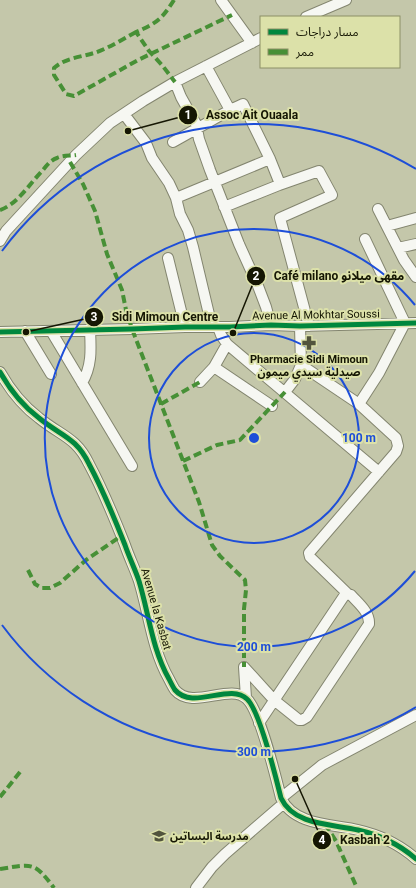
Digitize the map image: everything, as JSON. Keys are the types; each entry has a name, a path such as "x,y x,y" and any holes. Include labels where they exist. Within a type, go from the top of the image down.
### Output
{"street":[{"path":"0,242 6,232 80,151 110,123 142,101 175,82 256,41 221,0"},
{"path":"308,16 346,0"},
{"path":"206,66 230,110"},
{"path":"175,82 181,97 194,119 199,139 214,182 258,286 271,325"},
{"path":"173,142 243,104 270,159 280,184"},
{"path":"124,114 146,143 152,158 169,183 176,198 180,214 188,230 215,327 221,336 227,344 379,472"},
{"path":"176,198 270,159"},
{"path":"224,207 280,184 319,171 332,195 280,218 304,326 301,365 295,379 285,392"},
{"path":"378,210 404,260 416,276"},
{"path":"387,226 416,218"},
{"path":"359,404 380,373 405,323 365,239"},
{"path":"398,248 416,244"},
{"path":"168,258 185,327"},
{"name":"Avenue Al Mokhtar Soussi","path":"0,332 25,330 51,331 416,323"},
{"path":"25,330 50,374"},
{"path":"82,383 88,372 91,358 90,330"},
{"path":"51,331 132,466"},
{"path":"200,382 214,367 227,344"},
{"path":"301,365 359,404 396,438 398,446 396,452 309,553 310,557 348,594 351,595 370,618 369,624 307,717 299,720 274,700 244,667 246,698 257,714 283,800 301,818 359,830 388,839 406,850 416,859"},
{"path":"214,367 272,406"},
{"name":"Avenue la Kasbat","path":"0,372 16,396 30,411 74,442 85,456 107,502 139,581 158,656 175,690 181,695 189,698 230,694 240,695 246,698"},
{"path":"259,723 344,596 348,594"},
{"path":"196,888 212,866 322,765 416,715"}],"marked path":[{"path":"174,0 166,12 158,20 136,32 149,51 175,82"},
{"path":"136,32 105,49 68,60 54,68 54,75 66,94 74,96 138,60 232,15"},
{"path":"0,210 18,198 51,161 62,156 76,155"},
{"path":"70,162 83,184 95,211 107,254 122,290 132,329 199,502 212,545 220,556 245,580 244,667"},
{"path":"161,404 200,382"},
{"path":"183,461 217,445 240,440 285,392"},
{"path":"28,570 35,584 42,588 50,588 60,583 86,560 121,536"},
{"path":"0,797 20,772"},
{"path":"325,824 336,841 357,888"},
{"path":"0,869 19,866 32,866 42,873 54,888"}],"cycle path":[{"path":"0,332 416,323"},
{"path":"0,372 22,403 39,418 73,442 79,448 89,464 117,524 137,576 155,644 163,668 175,690 183,696 191,698 201,698 231,693 240,695 247,699 252,706 262,730 281,798 287,807 304,819 326,825 358,830 382,837 403,849 416,859"}],"place":[{"name":"Assoc Ait Ouaala","path":"128,131"},
{"name":"Sidi Mimoun Centre","path":"26,332"},
{"name":"Café milano مقهى ميلانو","path":"233,333"},
{"name":"Pharmacie Sidi Mimoun صيدلية سيدي ميمون","path":"309,343"},
{"name":"Kasbah 2","path":"295,779"},
{"name":"مدرسة البساتين","path":"159,836"}]}
